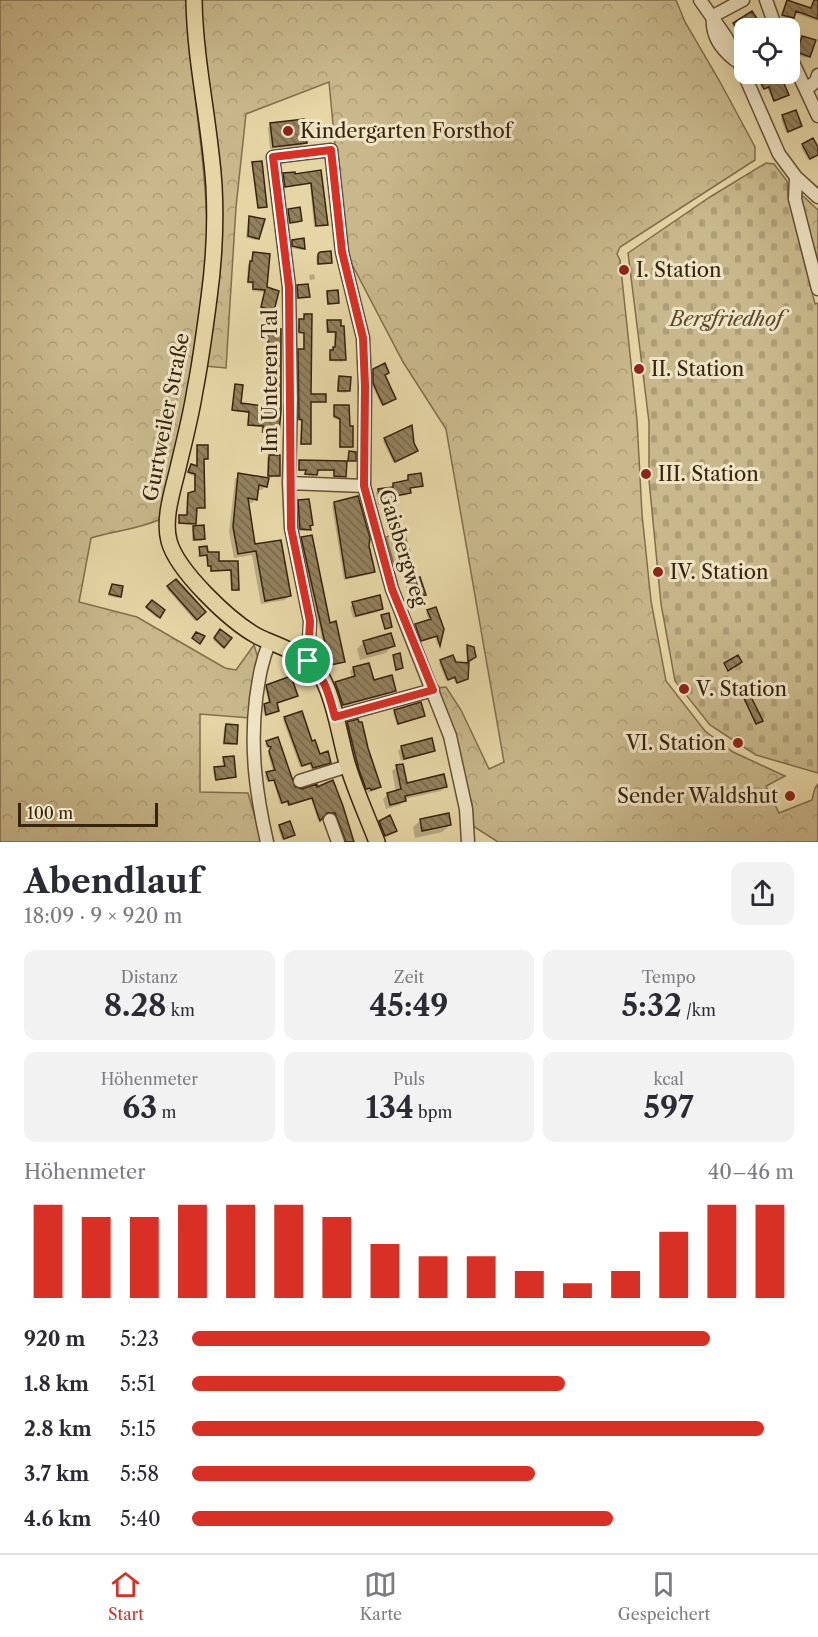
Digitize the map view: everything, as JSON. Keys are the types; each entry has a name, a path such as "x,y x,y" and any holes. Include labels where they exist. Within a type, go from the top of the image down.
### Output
{"main road":[{"name":"Gurtweiler Straße","path":"195,0 195,36 214,185 214,230 209,296 195,391 171,497 168,533 173,552 190,576 211,599 246,630 308,661 317,670 325,683 348,766 377,842"}],"street":[{"path":"700,0 713,16 712,30 719,43 734,61"},
{"path":"713,16 743,0"},
{"path":"766,0 772,18"},
{"path":"800,75 818,116"},
{"path":"807,89 816,81 818,75"},
{"path":"749,84 779,154 796,177 818,197"},
{"name":"Im Unteren Tal","path":"308,661 310,621 291,528 289,287 273,157 331,150"},
{"name":"Gaisbergweg","path":"331,150 342,252 363,338 364,486 392,589 450,736 466,809 468,842"},
{"path":"796,177 795,199 818,289"},
{"path":"289,483 364,486"},
{"path":"267,842 253,761 254,720 261,661 270,641"},
{"path":"335,717 433,690"},
{"path":"300,781 348,766"},
{"path":"330,820 338,842"}],"green space":[{"path":"0,0 187,0 188,29 204,173 207,242 203,296 192,368 161,519 136,528 91,538 79,602 137,617 225,668 236,670 254,645 258,658 250,718 200,714 200,792 248,793 262,842 0,842"},
{"path":"197,0 676,0 685,22 755,147 755,160 620,247 617,254 620,260 637,420 642,514 651,601 666,681 705,731 733,752 785,776 766,786 779,813 812,800 818,784 818,842 498,842 473,826 472,804 436,688 446,687 461,710 489,769 504,762 446,429 403,362 345,251 329,82 246,114 236,207 226,368 205,366 216,270"},
{"name":"Bergfriedhof","path":"766,163 774,164 787,181 788,197 815,304 818,303 818,773 756,755 710,725 675,681 661,604 649,480 649,422 628,253 710,197"},
{"path":"800,196 803,196 818,210 818,280"},
{"path":"404,532 413,563 395,568 386,537"}],"building":[{"path":"787,0 811,8 814,0 818,0 818,19 796,11 794,18 782,15"},
{"path":"752,11 757,18 741,18"},
{"path":"802,36 816,40 810,57 800,53"},
{"path":"762,84 784,84 789,95 774,101 769,87 764,89"},
{"path":"796,110 802,126 788,132 782,115"},
{"path":"304,119 307,143 273,147 270,123"},
{"path":"813,138 818,147 818,155 810,159 802,144"},
{"path":"262,161 267,207 258,208 252,162"},
{"path":"321,170 328,225 316,226 311,183 285,187 283,173 295,172 295,174"},
{"path":"300,207 302,221 290,223 288,209"},
{"path":"249,216 265,219 259,239 248,236"},
{"path":"304,238 305,249 292,246 292,240"},
{"path":"331,251 332,263 318,264 320,252"},
{"path":"253,252 270,254 267,287 279,291 274,311 261,307 265,290 253,289 253,282 248,282"},
{"path":"308,284 310,297 298,298 297,285"},
{"path":"338,290 339,303 328,304 327,291"},
{"path":"304,314 312,314 311,394 326,394 326,402 311,402 311,444 301,444 302,420 299,419 298,349 304,349 304,333 299,332 299,319 304,319"},
{"path":"327,320 341,320 341,326 344,326 346,360 330,360 330,350 335,347 336,332 328,332"},
{"path":"268,328 281,329 281,411 278,444 269,444 272,435 266,435 266,432 263,432 263,426 248,425 249,412 232,410 235,384 243,385 241,403 264,406 264,401 268,401"},
{"path":"385,363 389,373 385,375 396,399 383,405 373,383 373,369"},
{"path":"339,376 351,377 350,391 338,391"},
{"path":"334,405 349,405 350,426 353,426 353,447 340,447 340,419 334,416"},
{"path":"412,425 414,443 418,451 395,462 384,438"},
{"path":"197,445 208,445 208,459 204,459 205,508 197,508 196,524 179,523 179,515 187,515 188,493 195,491 195,474 188,472 191,464 197,466"},
{"path":"349,451 356,452 356,461 348,461"},
{"path":"269,455 280,455 280,476 268,476"},
{"path":"299,460 347,461 346,477 334,476 334,470 318,470 317,475 305,474 306,470 299,470"},
{"path":"238,473 269,478 267,487 259,485 257,500 248,498 255,544 281,540 291,596 265,601 256,551 238,554 233,527"},
{"path":"421,473 423,486 410,488 411,493 395,496 396,501 380,504 378,489 393,487 393,483 408,480 408,475"},
{"path":"358,496 370,538 369,546 375,572 346,578 334,502"},
{"path":"309,499 313,525 310,526 311,530 300,529 298,500"},
{"path":"204,525 205,539 194,540 193,526"},
{"path":"312,535 330,623 336,621 345,662 330,665 301,537"},
{"path":"207,546 208,552 219,552 219,561 238,561 239,590 232,590 231,570 211,571 207,555 200,556 199,547"},
{"path":"420,577 426,595 413,598 408,581"},
{"path":"176,579 206,612 197,620 167,586"},
{"path":"112,584 123,586 121,597 109,594"},
{"path":"380,595 383,609 356,616 352,602"},
{"path":"152,600 165,610 160,618 146,607"},
{"path":"436,607 444,629 440,646 437,636 421,641 415,624 431,619 427,610"},
{"path":"389,613 392,627 385,629 381,615"},
{"path":"220,629 232,638 224,648 214,638"},
{"path":"196,632 205,636 200,644 192,638"},
{"path":"391,633 395,646 367,654 363,641"},
{"path":"467,645 474,647 476,657 468,662"},
{"path":"400,653 403,668 396,670 393,655"},
{"path":"453,655 456,662 469,663 468,679 457,683 455,677 448,680 440,660"},
{"path":"738,655 742,662 728,671 724,663"},
{"path":"369,663 374,680 392,675 396,691 343,705 335,682 355,676 353,667"},
{"path":"291,676 298,696 277,703 279,711 266,715 264,704 270,702 266,685"},
{"path":"749,693 763,721 756,724 743,696"},
{"path":"421,702 425,716 398,724 394,710"},
{"path":"302,711 312,741 315,740 320,754 328,751 331,763 313,768 311,763 302,766 284,717"},
{"path":"358,719 362,722 381,787 371,790 366,789 359,770 347,722"},
{"path":"226,724 238,725 237,744 224,743"},
{"path":"278,737 295,787 302,789 317,784 317,787 333,780 354,842 346,842 335,813 327,813 320,821 312,798 289,805 288,801 282,803 274,780 269,781 266,772 275,770 269,751 271,747 266,741"},
{"path":"432,738 435,751 404,759 401,746"},
{"path":"234,756 236,777 216,780 214,767 225,766 223,757"},
{"path":"403,764 407,783 444,774 447,787 405,796 406,801 390,805 387,793 401,789 396,765"},
{"path":"449,813 451,825 422,831 420,819"},
{"path":"390,815 397,831 385,836 379,821"},
{"path":"290,821 295,835 284,839 279,825"}],"place":[{"name":"Kindergarten Forsthof","path":"288,131"},
{"name":"I. Station","path":"624,270"},
{"name":"II. Station","path":"639,369"},
{"name":"III. Station","path":"646,474"},
{"name":"IV. Station","path":"658,572"},
{"name":"V. Station","path":"684,689"},
{"name":"VI. Station","path":"738,743"},
{"name":"Sender Waldshut","path":"790,796"}],"route":[{"path":"331,150 342,252 363,338 364,486 392,589 433,690 335,717 325,683 308,661 310,621 291,528 289,287 273,157 331,150"}]}
